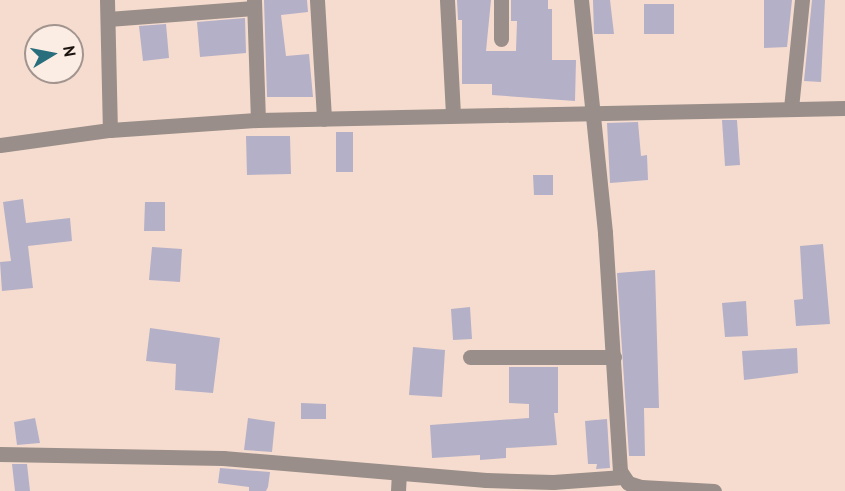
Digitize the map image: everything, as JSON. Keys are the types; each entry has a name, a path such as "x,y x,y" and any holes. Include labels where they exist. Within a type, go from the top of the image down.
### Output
{"street":[{"path":"107,0 110,130"},
{"path":"317,0 324,119"},
{"path":"447,0 453,116"},
{"path":"501,0 501,39"},
{"path":"581,0 594,112 614,357 618,453 623,477"},
{"path":"791,108 802,0"},
{"path":"108,19 254,4 258,120"},
{"path":"0,145 110,130 258,120 845,108"},
{"path":"470,357 614,357"},
{"path":"0,454 223,458 399,474 553,482 623,477 641,487 714,491"},
{"path":"398,491 399,474"}],"building":[{"path":"264,0 307,0 308,12 281,15 286,56 309,54 313,97 267,97"},
{"path":"457,0 491,0 486,51 516,51 517,21 511,21 511,0 548,0 548,9 552,9 552,60 576,60 575,101 492,95 492,84 462,84 462,20 458,20"},
{"path":"593,0 610,0 614,34 594,34"},
{"path":"764,0 792,0 787,47 764,48"},
{"path":"812,0 825,0 821,82 804,81"},
{"path":"644,4 674,4 674,34 644,34"},
{"path":"245,18 246,53 200,57 197,22"},
{"path":"166,24 169,58 143,61 139,26"},
{"path":"722,120 737,120 740,165 725,166"},
{"path":"638,122 641,156 647,155 648,180 610,183 607,123"},
{"path":"336,132 353,132 353,172 336,172"},
{"path":"246,136 290,136 291,174 247,175"},
{"path":"533,175 553,175 553,195 534,195"},
{"path":"23,199 26,223 70,218 72,241 28,246 33,288 2,291 0,262 11,261 3,202"},
{"path":"145,202 165,202 165,231 144,231"},
{"path":"823,244 830,324 796,326 794,300 803,299 800,246"},
{"path":"152,247 182,249 180,282 149,280"},
{"path":"655,270 659,408 644,408 645,456 629,456 617,273"},
{"path":"746,301 748,336 725,337 722,303"},
{"path":"470,307 472,339 453,340 451,309"},
{"path":"150,328 220,338 213,393 175,390 176,364 146,361"},
{"path":"413,347 445,350 442,397 409,395"},
{"path":"797,348 798,373 744,380 742,351"},
{"path":"509,367 558,367 558,413 554,413 557,445 506,448 506,458 480,460 480,455 432,458 430,425 529,418 529,404 509,403"},
{"path":"301,403 326,404 326,419 301,419"},
{"path":"35,418 40,443 17,445 14,422"},
{"path":"248,418 275,422 272,452 244,450"},
{"path":"607,419 610,468 596,469 597,464 588,464 585,421"},
{"path":"12,464 27,464 30,491 15,491"},
{"path":"220,468 270,472 268,487 266,491 249,491 249,487 218,483"}]}
